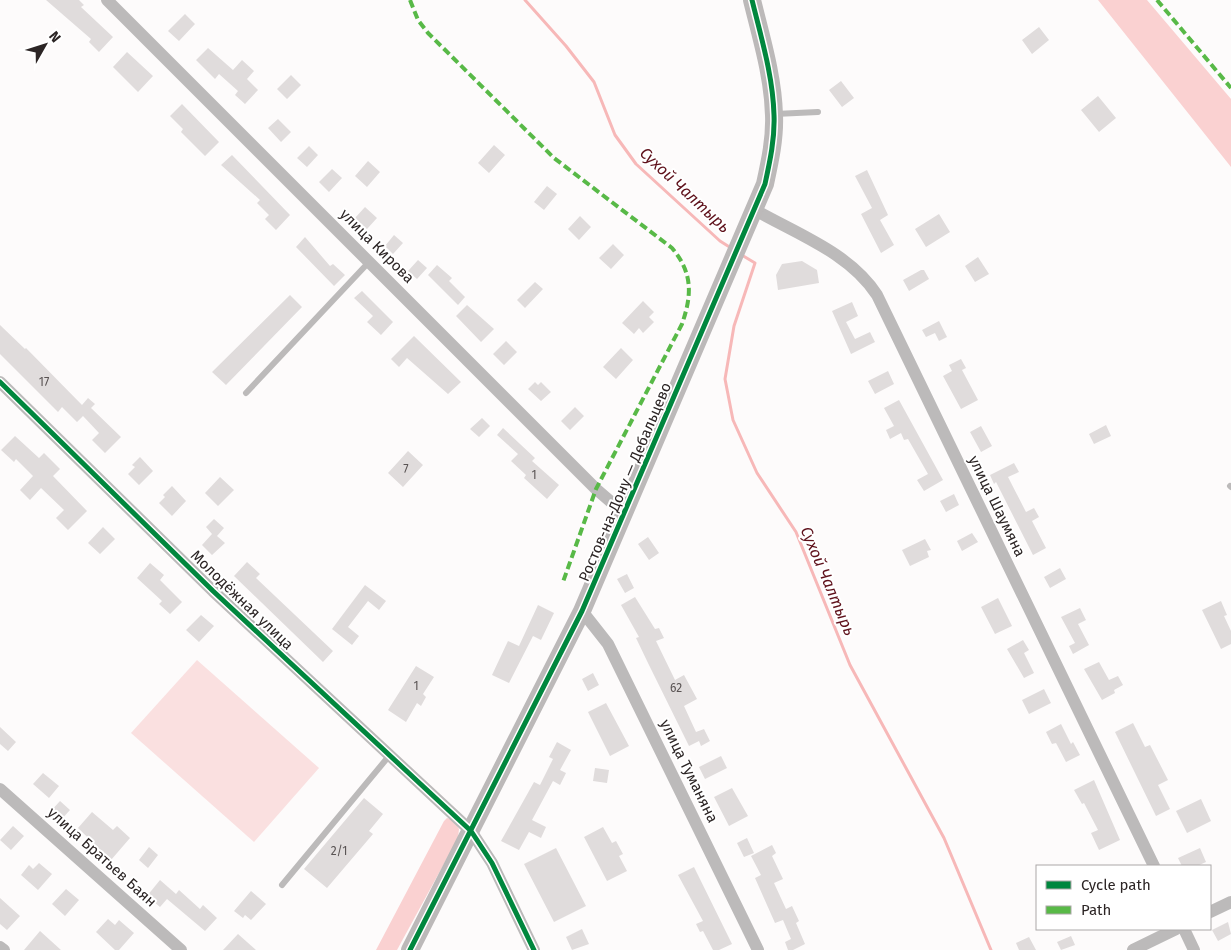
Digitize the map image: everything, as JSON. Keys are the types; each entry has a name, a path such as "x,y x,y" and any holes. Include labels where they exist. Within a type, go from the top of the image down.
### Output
{"street":[{"name":"улица Кирова","path":"107,0 596,489 625,514"},
{"name":"Ростов-на-Дону — Дебальцево","path":"410,950 582,612 765,184 771,155 774,114 766,58 752,0"},
{"name":"улица Шаумяна","path":"754,210 840,258 862,275 878,295 1154,865"},
{"name":"Молодёжная улица","path":"0,382 213,591 388,756 471,831 492,863 534,950"},
{"name":"улица Туманяна","path":"582,612 608,644 758,950"},
{"name":"улица Братьев Баян","path":"0,789 182,950"},
{"path":"1211,912 1231,902"},
{"path":"1133,950 1174,930"},
{"path":"1184,930 1194,950"},
{"path":"0,947 4,950"}],"lane":[{"path":"774,114 818,112"},
{"path":"246,393 369,262"},
{"path":"282,886 388,756"}],"shaded area":[{"path":"1098,0 1147,0 1231,99 1231,167"},
{"path":"197,660 319,768 254,842 131,733"},
{"path":"447,818 454,820 459,829 458,838 397,950 376,950 444,821"}],"building":[{"path":"46,0 79,0 84,5 81,7 113,37 99,52 89,42 91,39"},
{"path":"185,14 195,24 179,41 168,31"},
{"path":"1039,27 1049,40 1032,54 1022,40"},
{"path":"208,48 233,70 242,60 254,71 247,79 258,90 245,104 235,95 238,91 219,74 215,79 196,60"},
{"path":"127,52 153,76 138,92 113,67"},
{"path":"291,75 301,85 287,99 277,89"},
{"path":"841,81 854,98 842,107 829,90"},
{"path":"1098,96 1116,118 1099,132 1081,110"},
{"path":"182,104 219,142 205,156 181,132 183,129 170,116"},
{"path":"278,119 291,132 281,142 268,128"},
{"path":"494,145 505,155 489,173 478,163"},
{"path":"309,146 318,155 307,167 297,158"},
{"path":"232,155 290,215 276,230 265,219 269,215 257,203 260,200 221,165"},
{"path":"368,161 380,172 367,187 355,176"},
{"path":"332,169 342,178 329,192 319,182"},
{"path":"867,170 888,215 880,220 894,245 881,253 861,214 872,208 855,176"},
{"path":"547,186 557,194 544,210 534,202"},
{"path":"365,207 377,218 367,229 355,218"},
{"path":"939,214 950,232 926,247 915,229"},
{"path":"580,216 591,227 579,240 568,229"},
{"path":"394,235 403,243 393,254 385,246"},
{"path":"305,237 330,266 333,264 345,275 334,286 296,247"},
{"path":"613,244 624,255 611,269 599,258"},
{"path":"978,257 989,274 975,282 965,266"},
{"path":"418,260 427,268 417,279 408,271"},
{"path":"802,261 817,270 819,283 778,290 776,275 782,264"},
{"path":"437,265 452,278 449,281 465,297 458,305 428,275"},
{"path":"924,270 929,279 909,291 903,280"},
{"path":"535,282 543,289 525,308 517,300"},
{"path":"362,291 393,322 381,335 367,322 373,316 354,298"},
{"path":"290,295 302,307 226,385 212,372"},
{"path":"643,301 654,312 649,317 654,322 643,333 639,328 634,334 622,323"},
{"path":"852,302 858,316 846,322 855,339 870,332 875,342 851,354 832,311"},
{"path":"467,305 494,329 481,342 456,316"},
{"path":"939,321 947,337 939,341 935,333 926,337 922,330"},
{"path":"0,325 26,348 82,405 88,398 95,404 91,408 121,437 105,453 92,440 99,433 83,416 77,422 62,407 58,412 0,354"},
{"path":"414,336 461,382 448,394 407,358 399,367 391,359"},
{"path":"506,341 517,352 504,365 493,354"},
{"path":"621,348 633,360 616,379 603,367"},
{"path":"961,359 966,368 962,370 978,400 961,409 943,376 952,371 949,365"},
{"path":"888,371 894,384 875,394 868,381"},
{"path":"535,382 538,385 541,382 551,392 541,401 528,389"},
{"path":"899,400 943,480 924,491 917,480 928,474 908,439 904,440 901,433 890,439 886,430 894,426 884,408"},
{"path":"575,407 584,416 570,430 561,421"},
{"path":"482,418 490,426 479,437 470,429"},
{"path":"1106,425 1111,436 1094,444 1089,434"},
{"path":"981,426 992,446 981,452 970,432"},
{"path":"503,428 535,458 532,461 559,485 547,499 524,478 526,475 511,461 518,454 497,435"},
{"path":"15,436 39,458 44,453 60,469 53,476 87,511 68,530 56,518 64,510 41,488 30,500 20,490 33,476 16,459 14,462 1,450"},
{"path":"408,451 423,465 403,487 388,473"},
{"path":"140,457 153,471 139,485 128,474 135,467 132,465"},
{"path":"1014,463 1019,472 1008,477 1026,512 1034,508 1039,517 1032,521 1046,548 1033,555 996,482 994,484 990,475"},
{"path":"220,477 234,490 218,506 205,493"},
{"path":"172,486 186,501 172,516 159,503 165,497 163,495"},
{"path":"954,494 959,505 946,512 940,501"},
{"path":"214,519 224,528 217,536 225,543 212,555 202,545 212,534 206,527"},
{"path":"103,527 115,539 100,554 88,543"},
{"path":"972,533 978,542 962,551 957,541"},
{"path":"648,537 659,553 649,560 638,544"},
{"path":"925,539 931,550 927,551 929,557 910,566 902,550"},
{"path":"247,562 260,574 256,578 333,651 323,662 234,576"},
{"path":"150,563 164,575 160,580 182,602 170,614 159,604 162,601 137,578"},
{"path":"1060,568 1066,579 1050,588 1044,577"},
{"path":"627,574 634,588 625,593 617,579"},
{"path":"365,585 386,601 379,610 368,601 348,627 359,636 352,645 332,629"},
{"path":"635,597 655,629 659,628 664,638 656,641 675,680 684,675 697,699 684,706 696,732 704,729 710,741 701,746 699,741 689,746 636,638 639,637 621,605"},
{"path":"998,598 1012,626 995,634 981,607"},
{"path":"1221,601 1227,615 1224,616 1231,631 1231,644 1221,649 1202,610"},
{"path":"538,605 554,613 541,640 533,636 509,683 492,675 508,641 519,646"},
{"path":"1080,608 1086,620 1078,624 1089,645 1073,654 1069,646 1075,643 1061,617"},
{"path":"201,615 214,626 199,642 186,630"},
{"path":"1023,640 1029,650 1024,653 1034,673 1024,678 1007,649"},
{"path":"1099,662 1109,680 1118,676 1123,685 1114,690 1115,693 1102,700 1084,669"},
{"path":"416,666 434,677 423,694 426,697 421,706 417,703 406,722 388,710"},
{"path":"593,673 599,685 588,691 582,679"},
{"path":"1044,689 1051,703 1029,714 1022,700"},
{"path":"606,703 629,746 610,756 588,712"},
{"path":"1133,723 1145,747 1150,745 1168,780 1158,785 1170,809 1156,816 1115,732"},
{"path":"1061,724 1071,744 1073,742 1080,755 1066,762 1056,743 1052,744 1046,732"},
{"path":"0,727 16,742 8,751 0,744"},
{"path":"557,742 571,750 560,770 566,773 560,785 553,781 532,820 546,827 541,838 529,832 519,850 501,841 534,782 540,785 553,759 549,757"},
{"path":"721,756 727,768 705,779 699,767"},
{"path":"595,768 609,770 607,783 593,781"},
{"path":"43,773 59,786 49,798 33,784"},
{"path":"1094,780 1120,840 1099,850 1091,833 1098,830 1084,803 1082,804 1074,790"},
{"path":"732,788 748,816 729,826 714,797"},
{"path":"364,798 383,814 369,831 373,834 327,888 304,869"},
{"path":"1201,799 1211,821 1187,833 1176,811"},
{"path":"60,801 70,810 60,821 50,812"},
{"path":"92,812 113,830 117,826 130,838 111,860 78,828"},
{"path":"13,826 24,836 11,850 0,840"},
{"path":"603,827 612,843 616,841 623,854 619,856 627,871 607,881 584,837"},
{"path":"747,838 754,853 744,857 737,843"},
{"path":"772,845 776,853 772,856 783,879 774,883 786,909 792,906 799,921 796,923 805,944 793,950 788,950 785,942 791,939 783,920 775,923 755,878 761,875 751,856"},
{"path":"149,847 158,855 148,868 139,860"},
{"path":"556,848 586,906 554,922 524,864"},
{"path":"1200,848 1206,862 1199,865 1182,865 1178,858"},
{"path":"39,863 52,874 38,890 21,875 29,865 33,869"},
{"path":"694,867 732,944 719,950 713,950 703,931 700,932 696,924 703,921 678,875"},
{"path":"160,880 176,894 179,890 200,909 203,905 217,918 205,931 167,899 160,907 147,896"},
{"path":"66,889 79,900 65,916 52,904"},
{"path":"251,891 266,904 251,920 245,915 243,918 234,911"},
{"path":"0,898 20,916 7,930 0,924"},
{"path":"108,919 115,925 119,920 134,933 119,950 115,950 96,932"},
{"path":"1228,922 1231,934 1218,941 1212,930"},
{"path":"582,929 589,944 572,950 566,937"},
{"path":"40,931 61,950 24,950"},
{"path":"238,934 256,950 223,950"},
{"path":"1071,936 1075,945 1061,950 1057,942"},
{"path":"1029,937 1036,950 1019,950 1016,943"}],"waterway":[{"name":"Сухой Чалтырь","path":"525,0 566,46 594,82 615,135 636,164 720,241 731,248"},
{"name":"Сухой Чалтырь","path":"740,254 755,263 734,326 725,379 733,420 757,473 796,532 850,665 944,838 991,950"}],"marked path":[{"path":"410,0 418,20 428,33 554,158 672,248 679,257 687,275 689,294 682,324 596,489 563,582"},
{"path":"1157,0 1231,88"}],"cycle path":[{"path":"410,950 582,611 765,184 773,141 773,100 766,57 752,0"},
{"path":"0,382 213,591 471,831 492,863 534,950"}]}
